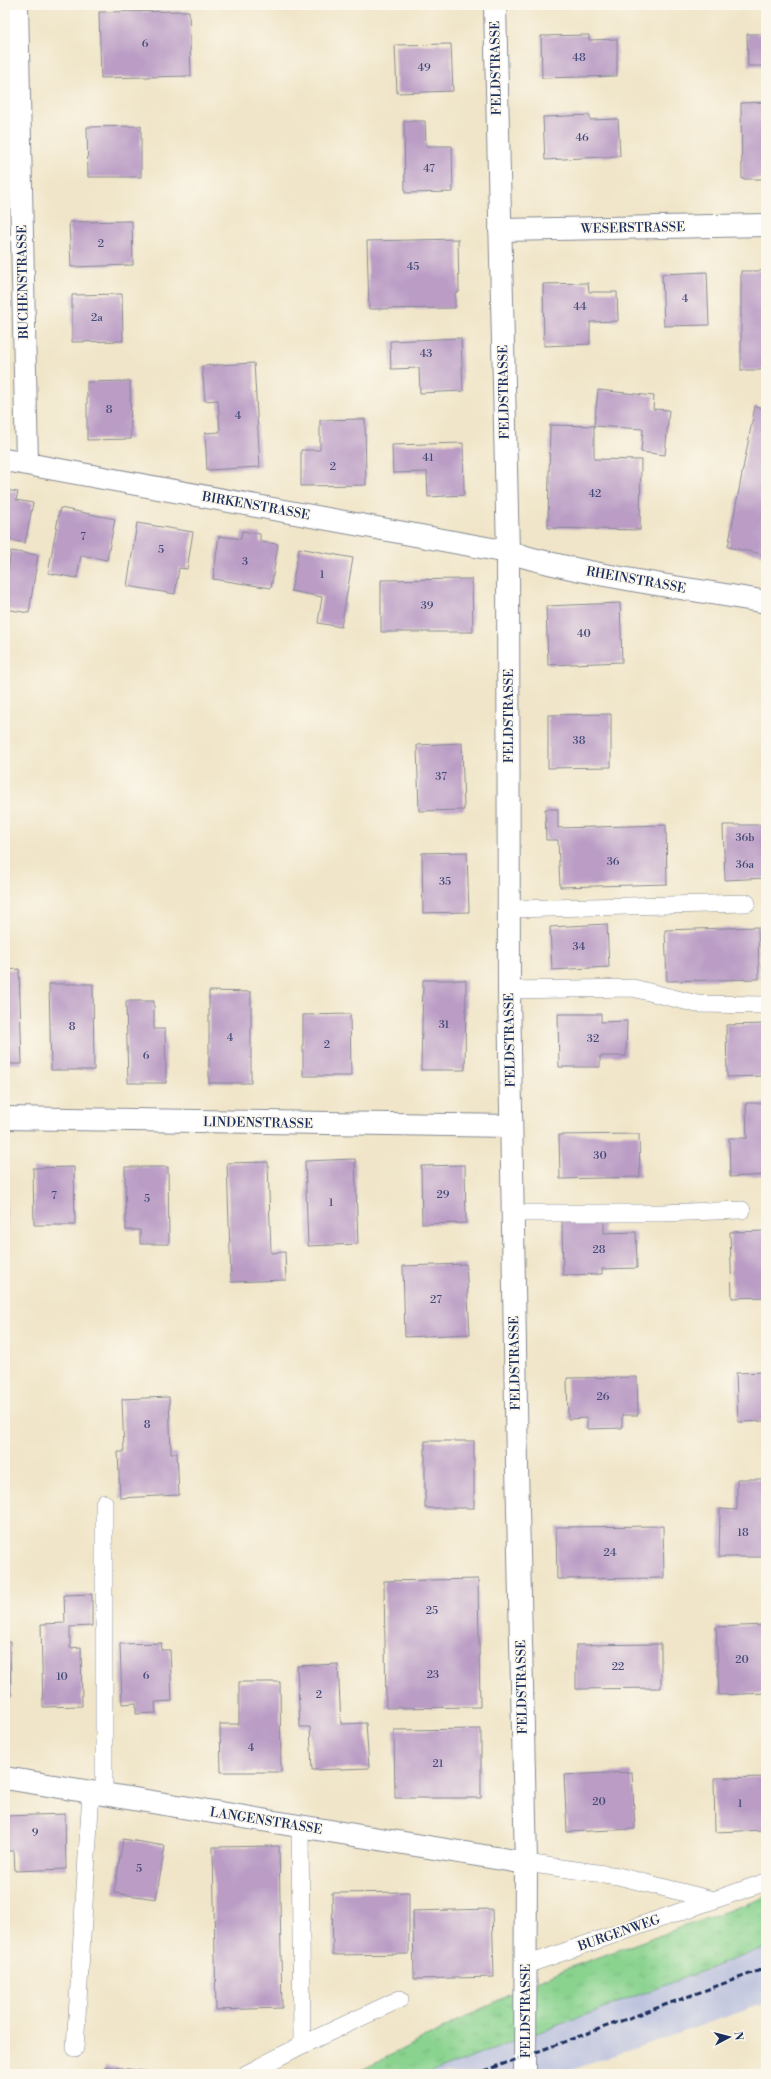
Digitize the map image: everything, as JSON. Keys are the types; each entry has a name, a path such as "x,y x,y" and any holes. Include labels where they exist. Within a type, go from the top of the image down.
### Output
{"street":[{"name":"BUCHENSTRASSE","path":"17,5 26,463"},
{"name":"FELDSTRASSE","path":"495,5 508,552 509,990 512,1213 526,1863 525,2074"},
{"name":"WESERSTRASSE","path":"500,230 766,225"},
{"name":"BIRKENSTRASSE","path":"5,460 508,552"},
{"name":"RHEINSTRASSE","path":"508,552 547,564 766,602"},
{"name":"LINDENSTRASSE","path":"5,1118 511,1126"},
{"name":"LANGENSTRASSE","path":"5,1778 526,1863"}],"lane":[{"path":"510,909 747,903"},
{"path":"509,990 633,988 697,1004 766,1005"},
{"path":"512,1213 661,1213 742,1210"},
{"path":"75,2048 98,1793 104,1503"},
{"path":"300,1827 302,2045"},
{"path":"526,1863 618,1876 713,1900"},
{"name":"BURGENWEG","path":"526,1965 766,1882"},
{"path":"246,2074 302,2045 400,1999"}],"shaded area":[{"path":"766,1947 766,2003 560,2074 428,2074"}],"green space":[{"path":"766,1897 766,1947 428,2074 354,2074 534,1982 571,1967"}],"building":[{"path":"189,11 191,76 101,78 99,12"},
{"path":"747,34 766,34 766,66 748,66"},
{"path":"589,35 589,40 617,39 617,76 542,78 541,36"},
{"path":"451,44 453,91 397,93 395,45"},
{"path":"766,102 766,179 742,179 741,103"},
{"path":"590,115 590,120 618,119 620,156 545,160 543,117"},
{"path":"404,121 425,121 426,146 452,146 453,192 405,193"},
{"path":"141,126 141,177 88,177 87,127"},
{"path":"132,221 133,265 71,267 69,222"},
{"path":"458,239 459,292 455,293 455,308 369,309 367,241"},
{"path":"741,271 766,271 766,370 741,370"},
{"path":"707,272 709,325 664,326 662,274"},
{"path":"588,283 589,292 617,292 618,321 590,322 590,344 544,346 543,284"},
{"path":"122,294 123,341 72,342 72,295"},
{"path":"461,338 463,391 420,393 419,368 391,369 390,341"},
{"path":"254,363 260,467 207,470 205,433 220,432 218,400 205,401 202,366"},
{"path":"130,381 131,439 87,440 87,382"},
{"path":"598,390 654,396 653,409 669,410 665,455 641,452 643,429 594,426"},
{"path":"755,406 766,409 766,555 728,547"},
{"path":"365,419 366,485 301,486 301,450 320,450 320,420"},
{"path":"550,425 594,426 594,459 641,460 640,530 548,528"},
{"path":"463,443 464,495 428,497 427,472 393,473 392,445"},
{"path":"5,490 18,492 16,500 33,503 25,543 5,539"},
{"path":"60,508 115,519 107,560 81,555 77,578 48,573"},
{"path":"137,523 193,532 187,569 179,568 175,594 127,586"},
{"path":"242,531 260,534 260,542 278,544 271,588 213,579 219,536 241,539"},
{"path":"299,548 353,558 341,627 318,623 322,597 291,591"},
{"path":"11,551 38,555 29,613 5,609 5,589"},
{"path":"472,579 473,632 381,632 381,580"},
{"path":"620,603 622,662 548,665 546,606"},
{"path":"611,714 611,767 548,768 548,715"},
{"path":"462,743 464,810 419,811 417,745"},
{"path":"545,809 558,809 558,828 666,825 667,884 560,887 558,840 546,840"},
{"path":"723,825 766,825 766,878 725,880"},
{"path":"467,852 469,912 423,913 422,853"},
{"path":"607,924 609,967 552,970 550,927"},
{"path":"758,927 759,979 667,981 665,930"},
{"path":"19,969 22,1064 5,1064 5,970"},
{"path":"423,980 466,980 465,1070 421,1070"},
{"path":"49,984 93,984 94,1070 51,1070"},
{"path":"209,991 251,992 251,1083 209,1083"},
{"path":"126,1001 154,1001 154,1029 165,1029 166,1083 128,1083"},
{"path":"350,1014 351,1076 303,1076 303,1015"},
{"path":"558,1014 601,1014 601,1022 627,1021 626,1056 600,1056 600,1067 559,1067"},
{"path":"766,1024 766,1076 727,1077 726,1025"},
{"path":"746,1103 766,1103 766,1175 730,1177 729,1138 747,1138"},
{"path":"639,1134 640,1177 560,1179 559,1135"},
{"path":"355,1159 358,1244 308,1246 305,1161"},
{"path":"268,1162 271,1253 285,1252 286,1280 231,1282 227,1163"},
{"path":"465,1165 466,1223 422,1224 421,1166"},
{"path":"74,1167 75,1225 34,1225 33,1168"},
{"path":"125,1167 168,1167 169,1244 140,1244 140,1230 126,1230"},
{"path":"6,1180 7,1244 5,1244"},
{"path":"604,1219 604,1233 636,1232 637,1268 602,1269 602,1274 563,1275 562,1220"},
{"path":"766,1231 766,1297 732,1298 730,1232"},
{"path":"466,1264 470,1334 405,1337 403,1266"},
{"path":"766,1372 766,1421 738,1422 736,1373"},
{"path":"637,1377 638,1415 622,1415 622,1428 587,1429 587,1418 568,1419 567,1378"},
{"path":"169,1397 171,1453 177,1453 179,1495 120,1498 118,1452 124,1452 122,1399"},
{"path":"425,1441 474,1441 474,1508 425,1508"},
{"path":"737,1479 766,1479 766,1557 719,1557 720,1509 737,1510"},
{"path":"663,1526 664,1578 557,1579 556,1527"},
{"path":"478,1579 480,1707 386,1708 384,1581"},
{"path":"92,1594 92,1626 70,1627 70,1648 81,1647 82,1706 43,1707 41,1624 65,1623 64,1595"},
{"path":"766,1625 766,1693 719,1695 716,1627"},
{"path":"5,1642 10,1642 11,1698 5,1698"},
{"path":"162,1643 161,1650 170,1650 172,1701 155,1702 156,1713 136,1714 136,1703 122,1704 120,1644"},
{"path":"661,1644 661,1688 576,1689 576,1645"},
{"path":"338,1664 341,1724 366,1723 369,1768 312,1770 310,1727 300,1727 297,1666"},
{"path":"239,1682 280,1682 281,1772 221,1772 220,1724 239,1724"},
{"path":"481,1729 481,1798 395,1798 394,1730"},
{"path":"632,1772 635,1829 567,1832 564,1775"},
{"path":"766,1777 766,1830 715,1832 714,1778"},
{"path":"65,1814 66,1869 15,1871 14,1851 5,1851 5,1816"},
{"path":"123,1839 165,1846 156,1899 114,1893"},
{"path":"279,1846 282,2008 216,2010 213,1847"},
{"path":"409,1892 409,1954 333,1955 332,1893"},
{"path":"492,1909 494,1977 414,1979 413,1911"},
{"path":"105,2066 160,2073 160,2074 104,2074"}],"railway":[{"path":"476,2074 766,1968"}]}
